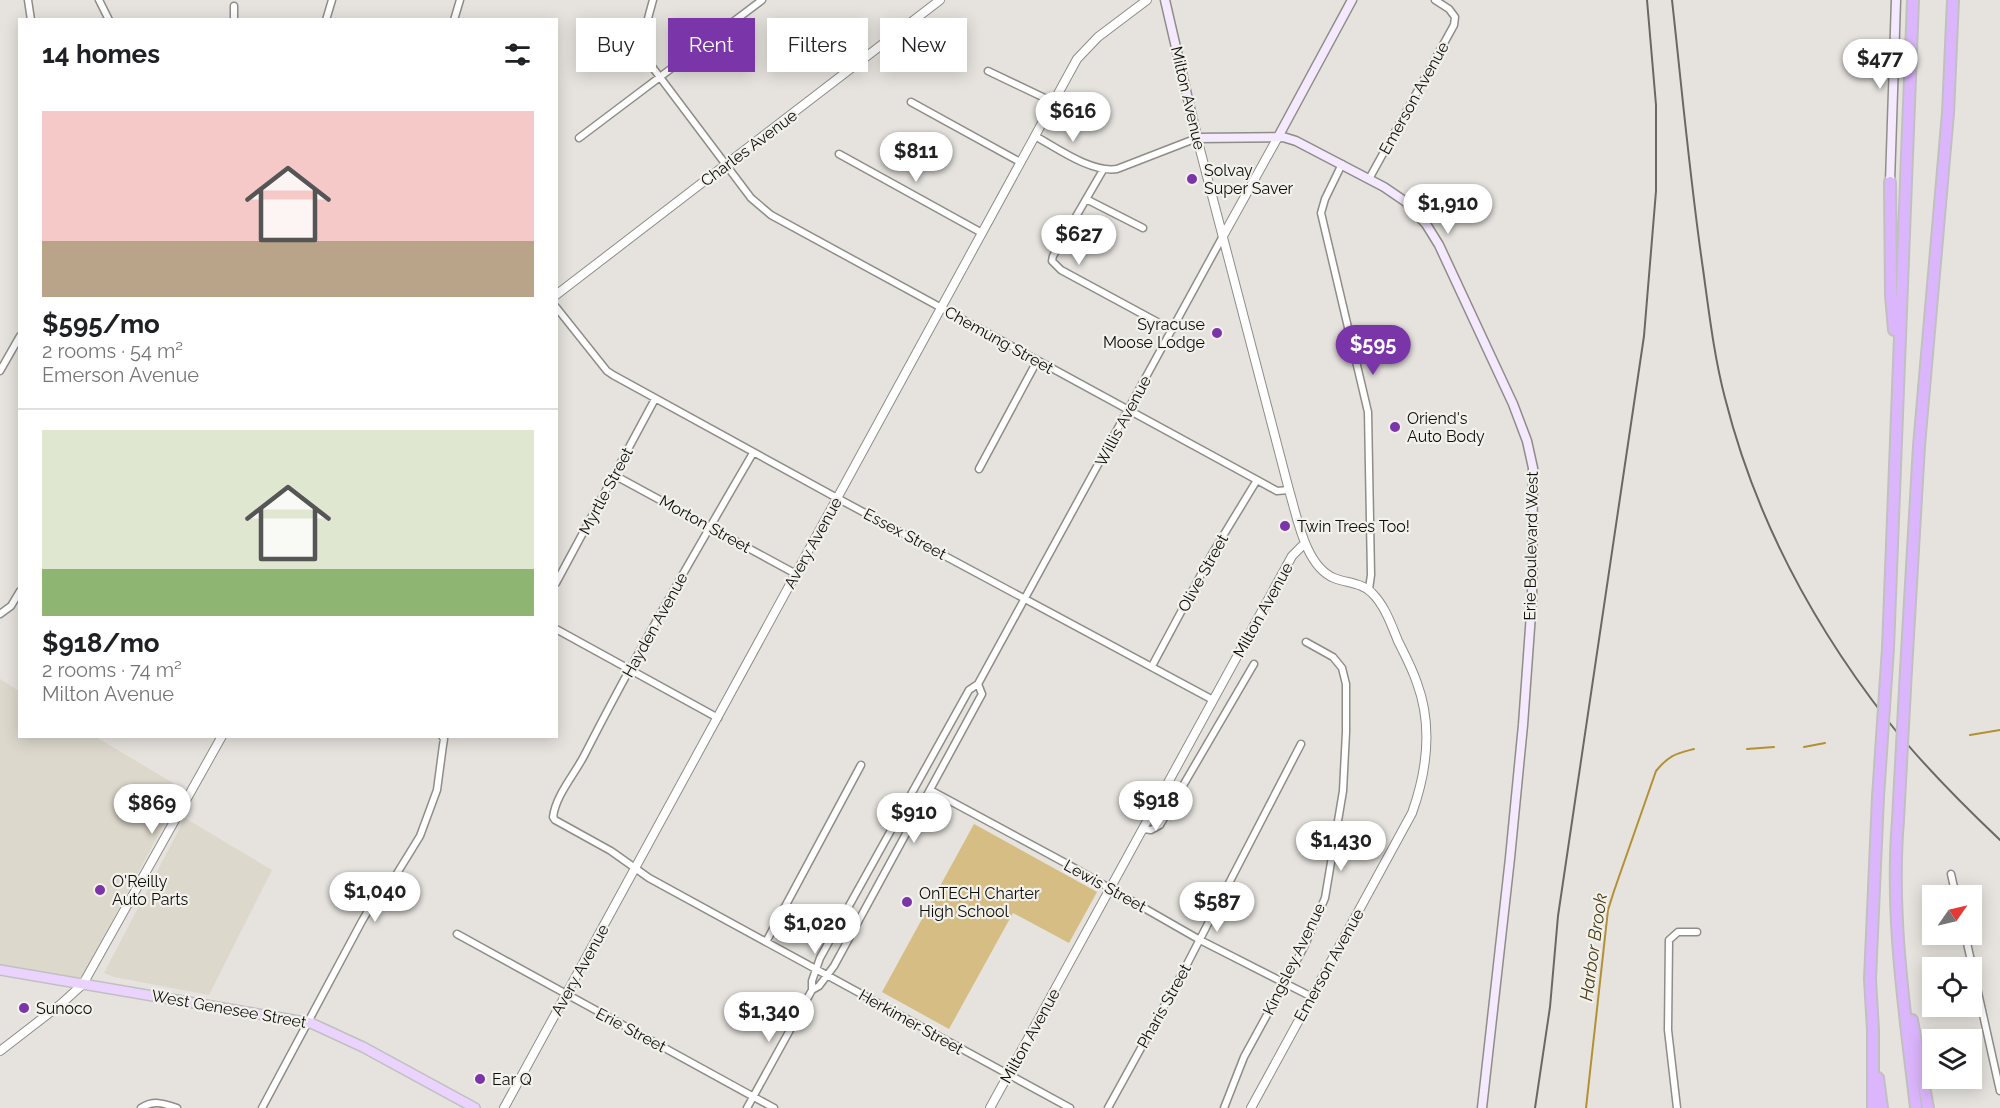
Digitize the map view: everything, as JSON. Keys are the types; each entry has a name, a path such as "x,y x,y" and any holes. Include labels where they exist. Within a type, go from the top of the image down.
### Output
{"highway":[{"path":"1873,1108 1871,945 1888,648 1913,0"},
{"path":"1916,1108 1900,968 1895,903 1895,858 1919,446 1948,113 1953,0"},
{"path":"1890,182 1891,295 1898,375"},
{"path":"1900,968 1928,1108"},
{"path":"1873,1030 1882,1108"}],"main road":[{"name":"Milton Avenue","path":"1165,0 1197,138"},
{"name":"Willis Avenue","path":"1278,137 1352,0"},
{"path":"1890,182 1896,0"},
{"name":"Erie Boulevard West","path":"1197,138 1278,137 1296,141 1342,164 1406,202 1426,224 1439,245 1513,404 1527,441 1533,468 1532,600 1510,858 1482,1108"},
{"name":"West Genesee Street","path":"0,970 308,1022 363,1047 475,1108"}],"street":[{"path":"28,0 31,18"},
{"path":"99,0 108,18"},
{"path":"327,18 332,0"},
{"path":"455,18 460,0"},
{"name":"Chemung Street","path":"653,0 643,47 644,56 658,78 754,202 771,215 1277,491 1289,490"},
{"path":"579,138 762,0"},
{"name":"Charles Avenue","path":"558,293 940,0"},
{"name":"Avery Avenue","path":"504,1108 1053,102 1083,51 1147,0"},
{"name":"Emerson Avenue","path":"1369,179 1454,25 1455,17 1449,9 1435,0"},
{"path":"234,6 234,18"},
{"path":"988,70 1053,102"},
{"path":"911,102 1020,162"},
{"path":"1035,136 1103,170 1117,170 1197,138"},
{"name":"Willis Avenue","path":"812,990 815,969 969,690 978,684 1026,598 1278,137"},
{"name":"Milton Avenue","path":"990,1108 1292,556 1305,543 1289,490 1197,138"},
{"path":"839,154 982,233"},
{"path":"1305,543 1311,555 1327,574 1369,590 1371,571 1368,412 1321,213 1324,199 1342,164"},
{"path":"1103,170 1052,261 1055,267 1172,330"},
{"path":"1086,199 1143,228"},
{"name":"Essex Street","path":"558,309 607,370 753,453 1213,700"},
{"path":"0,371 18,340"},
{"path":"979,469 1037,361"},
{"name":"Myrtle Street","path":"558,579 656,399"},
{"name":"Hayden Avenue","path":"559,798 753,453"},
{"name":"Morton Street","path":"614,475 796,574"},
{"name":"Olive Street","path":"1152,666 1212,554 1257,480"},
{"name":"Emerson Avenue","path":"1251,1108 1412,813 1421,789 1426,763 1427,722 1417,682 1380,602 1369,590"},
{"path":"0,615 11,606 18,594"},
{"path":"558,630 718,718"},
{"name":"Kingsley Avenue","path":"1224,1108 1244,1057 1304,947 1325,898 1343,791 1345,678 1342,668 1333,657 1306,642"},
{"path":"1143,829 1151,830 1160,825 1254,664"},
{"name":"Willis Avenue","path":"747,1108 812,990 827,976 930,790 982,694 978,684"},
{"path":"0,1051 83,984 221,738"},
{"path":"262,1108 371,906 396,875 420,836 437,790 443,738"},
{"name":"Pharis Street","path":"1108,1108 1200,940 1301,744"},
{"path":"766,942 861,765"},
{"name":"Lewis Street","path":"930,790 1200,940 1311,998"},
{"name":"Herkimer Street","path":"559,798 552,814 555,820 611,851 649,878 1070,1108"},
{"path":"1951,874 1954,885"},
{"path":"1677,1108 1674,1065 1668,1030 1669,940 1678,932 1697,932"},
{"name":"Erie Street","path":"457,934 774,1108"},
{"path":"1967,945 2000,1091"},
{"path":"141,1108 148,1103 155,1102 177,1108"}],"shaded area":[{"path":"0,679 18,690 18,738 98,738 183,789 81,979 0,964"},
{"path":"185,818 272,870 209,995 114,977 104,973"},
{"path":"974,824 1097,892 1069,943 1013,913 949,1029 882,992"}],"waterway":[{"name":"Harbor Brook","path":"1970,735 2000,730"},
{"name":"Harbor Brook","path":"1804,747 1825,743"},
{"name":"Harbor Brook","path":"1747,749 1774,747"},
{"name":"Harbor Brook","path":"1586,1108 1608,910 1656,771 1673,756 1694,749"}],"railway":[{"path":"1535,1108 1550,1007 1558,916 1644,336 1656,191 1656,105 1647,0"},
{"path":"1672,0 1694,202 1715,350 1725,398 1753,485 1790,568 1835,647 1914,753 2000,840"}],"place":[{"name":"Solvay Super Saver","path":"1192,179"},
{"name":"Syracuse Moose Lodge","path":"1217,333"},
{"name":"Oriend's Auto Body","path":"1395,427"},
{"name":"Twin Trees Too!","path":"1285,526"},
{"name":"O'Reilly Auto Parts","path":"100,890"},
{"name":"OnTECH Charter High School","path":"907,902"},
{"name":"Sunoco","path":"24,1008"},
{"name":"Ear Q","path":"480,1079"}]}
